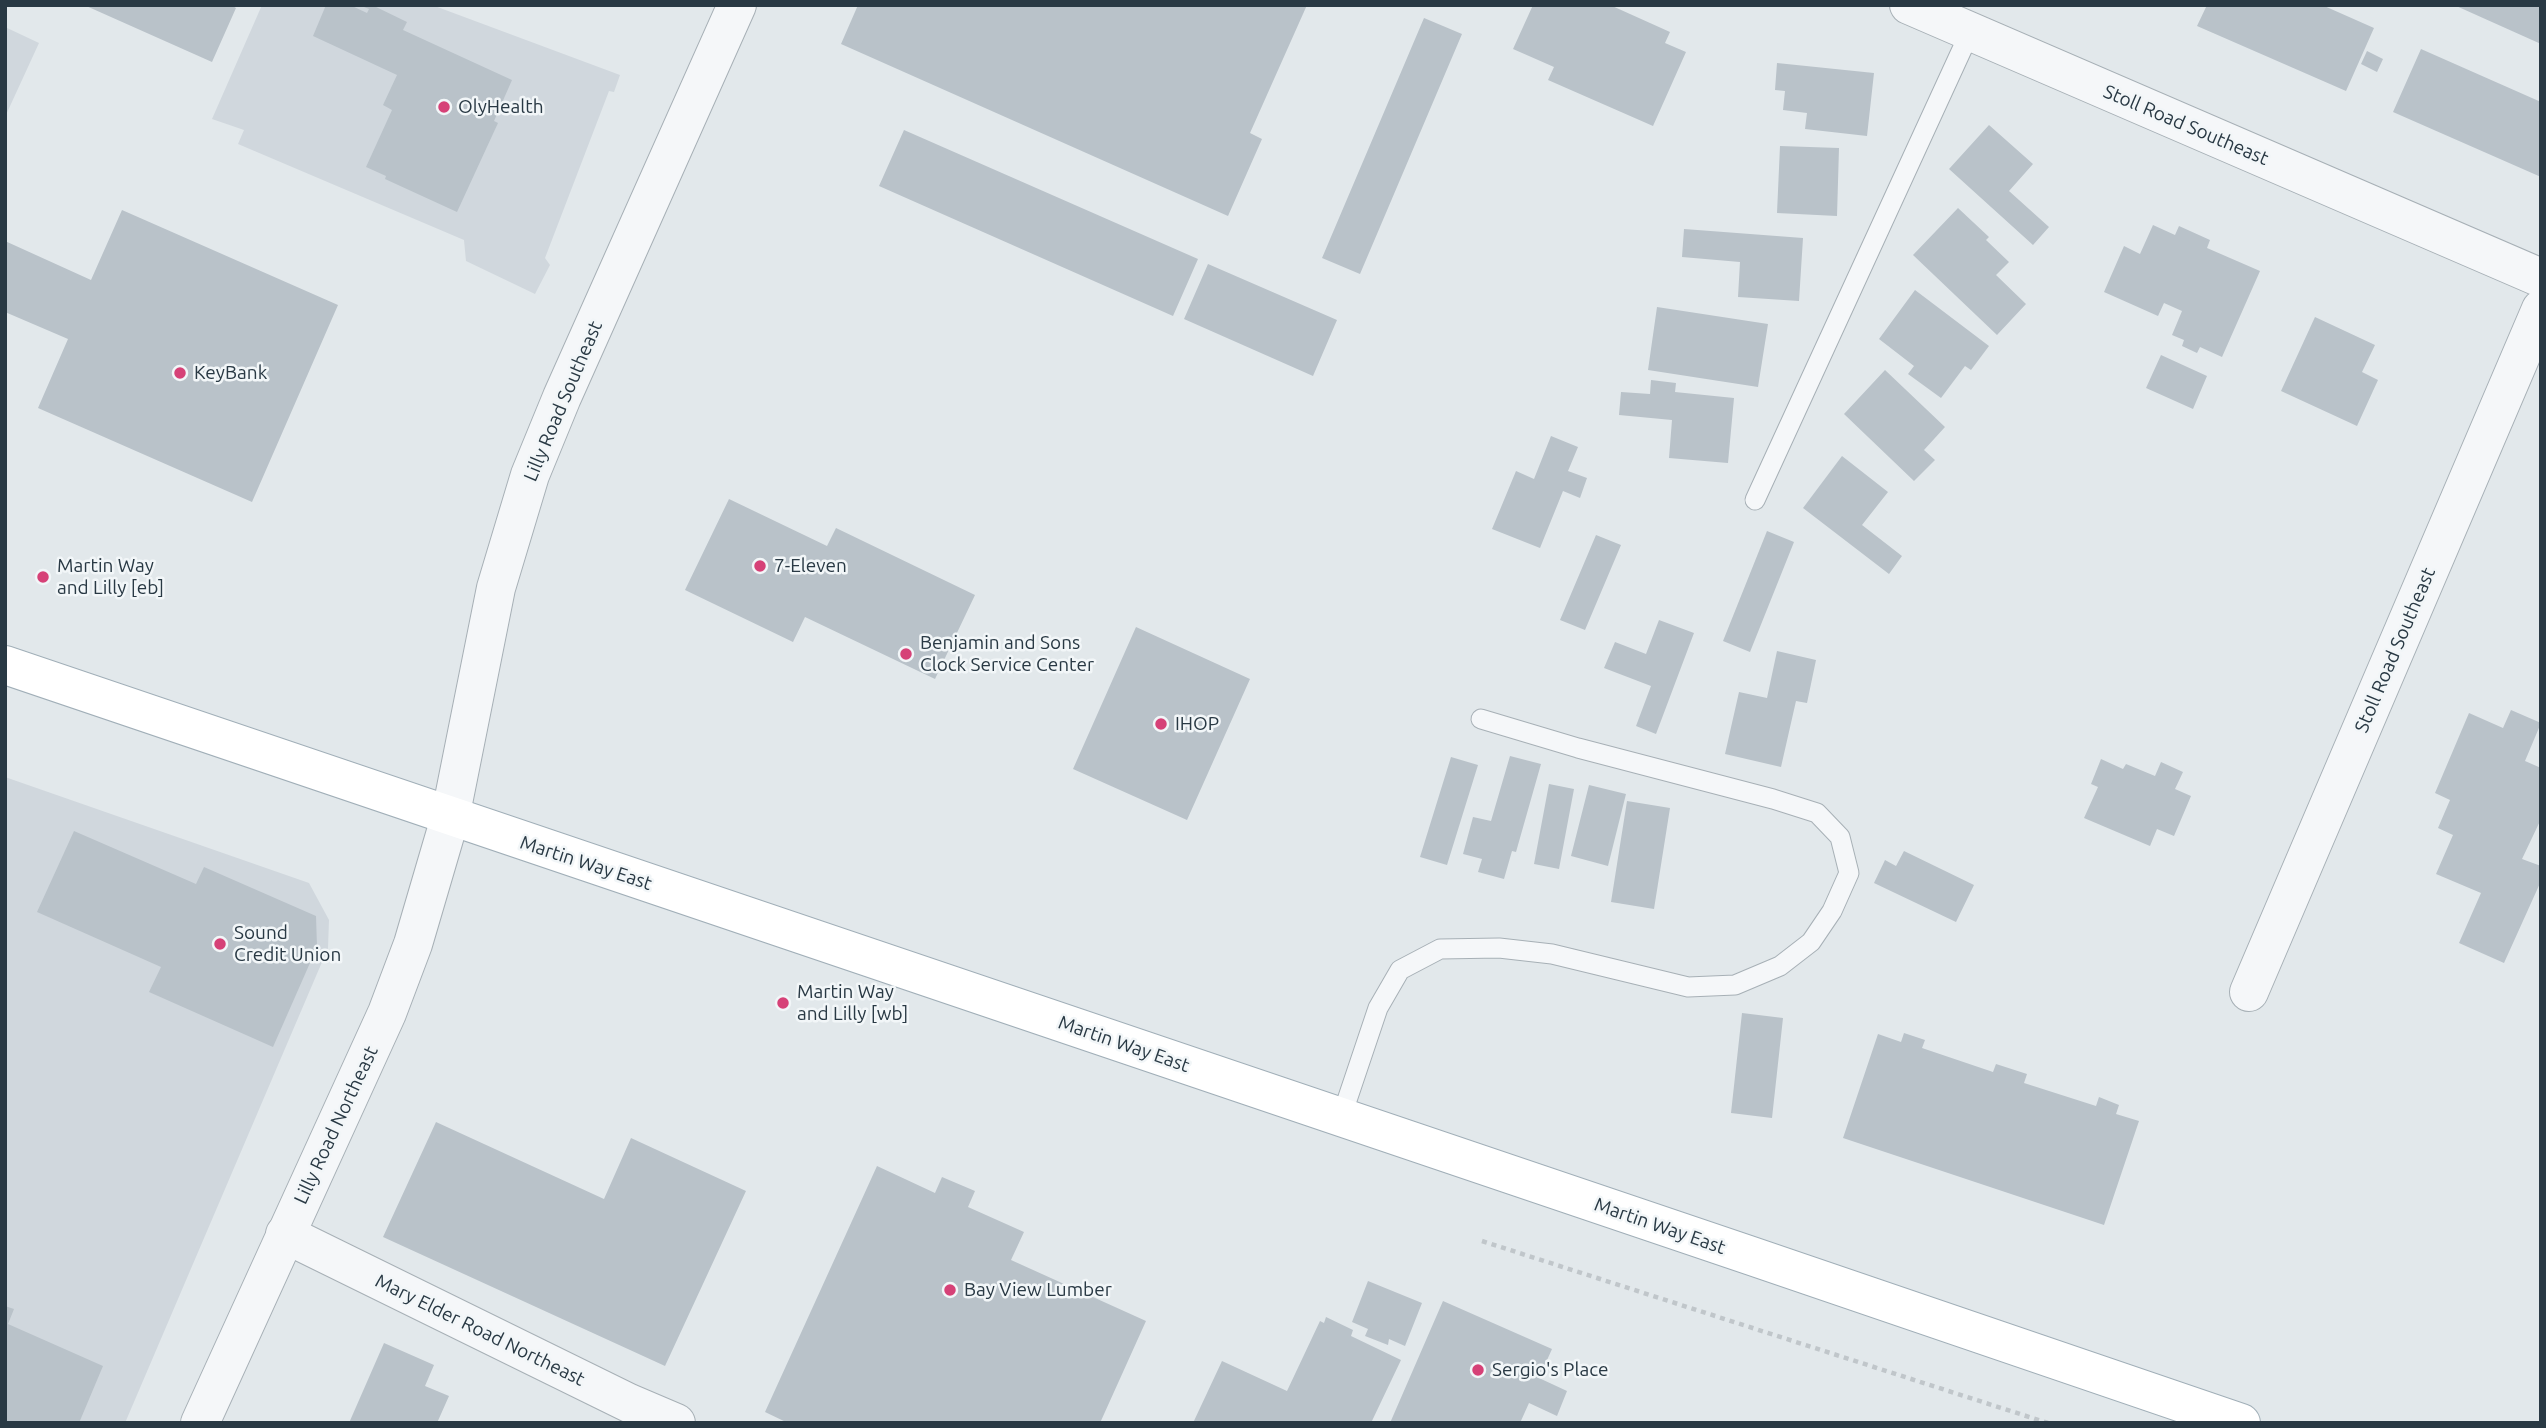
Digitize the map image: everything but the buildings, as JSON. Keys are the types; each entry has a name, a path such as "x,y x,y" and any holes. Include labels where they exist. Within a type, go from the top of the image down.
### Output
{"main road":[{"name":"Martin Way East","path":"5,665 2241,1423"}],"street":[{"name":"Lilly Road Southeast","path":"450,818 496,588 530,475 562,397 737,5"},
{"name":"Stoll Road Southeast","path":"1909,5 2541,278"},
{"name":"Stoll Road Southeast","path":"2249,992 2541,309"},
{"name":"Lilly Road Northeast","path":"200,1423 387,1013 413,944 450,818"},
{"name":"Mary Elder Road Northeast","path":"285,1234 629,1403 676,1423"}],"lane":[{"path":"1755,500 1970,32"},
{"path":"1342,1118 1383,998 1400,970 1440,949 1499,948 1552,954 1688,987 1735,985 1780,966 1811,942 1832,911 1849,873 1840,837 1817,813 1481,719"}],"path":[{"path":"1482,1241 2048,1423"}],"shaded area":[{"path":"262,5 432,5 620,75 614,92 609,91 545,258 550,265 535,294 466,261 464,240 238,144 244,130 212,119"},
{"path":"5,27 39,43 5,117"},
{"path":"5,777 309,883 329,920 328,948 125,1423 5,1423"}],"place":[{"name":"OlyHealth","path":"444,107"},
{"name":"KeyBank","path":"180,373"},
{"name":"7-Eleven","path":"760,566"},
{"name":"Martin Way and Lilly [eb]","path":"43,577"},
{"name":"Benjamin and Sons Clock Service Center","path":"906,654"},
{"name":"IHOP","path":"1161,724"},
{"name":"Sound Credit Union","path":"220,944"},
{"name":"Martin Way and Lilly [wb]","path":"783,1003"},
{"name":"Bay View Lumber","path":"950,1290"},
{"name":"Sergio's Place","path":"1478,1370"}]}
